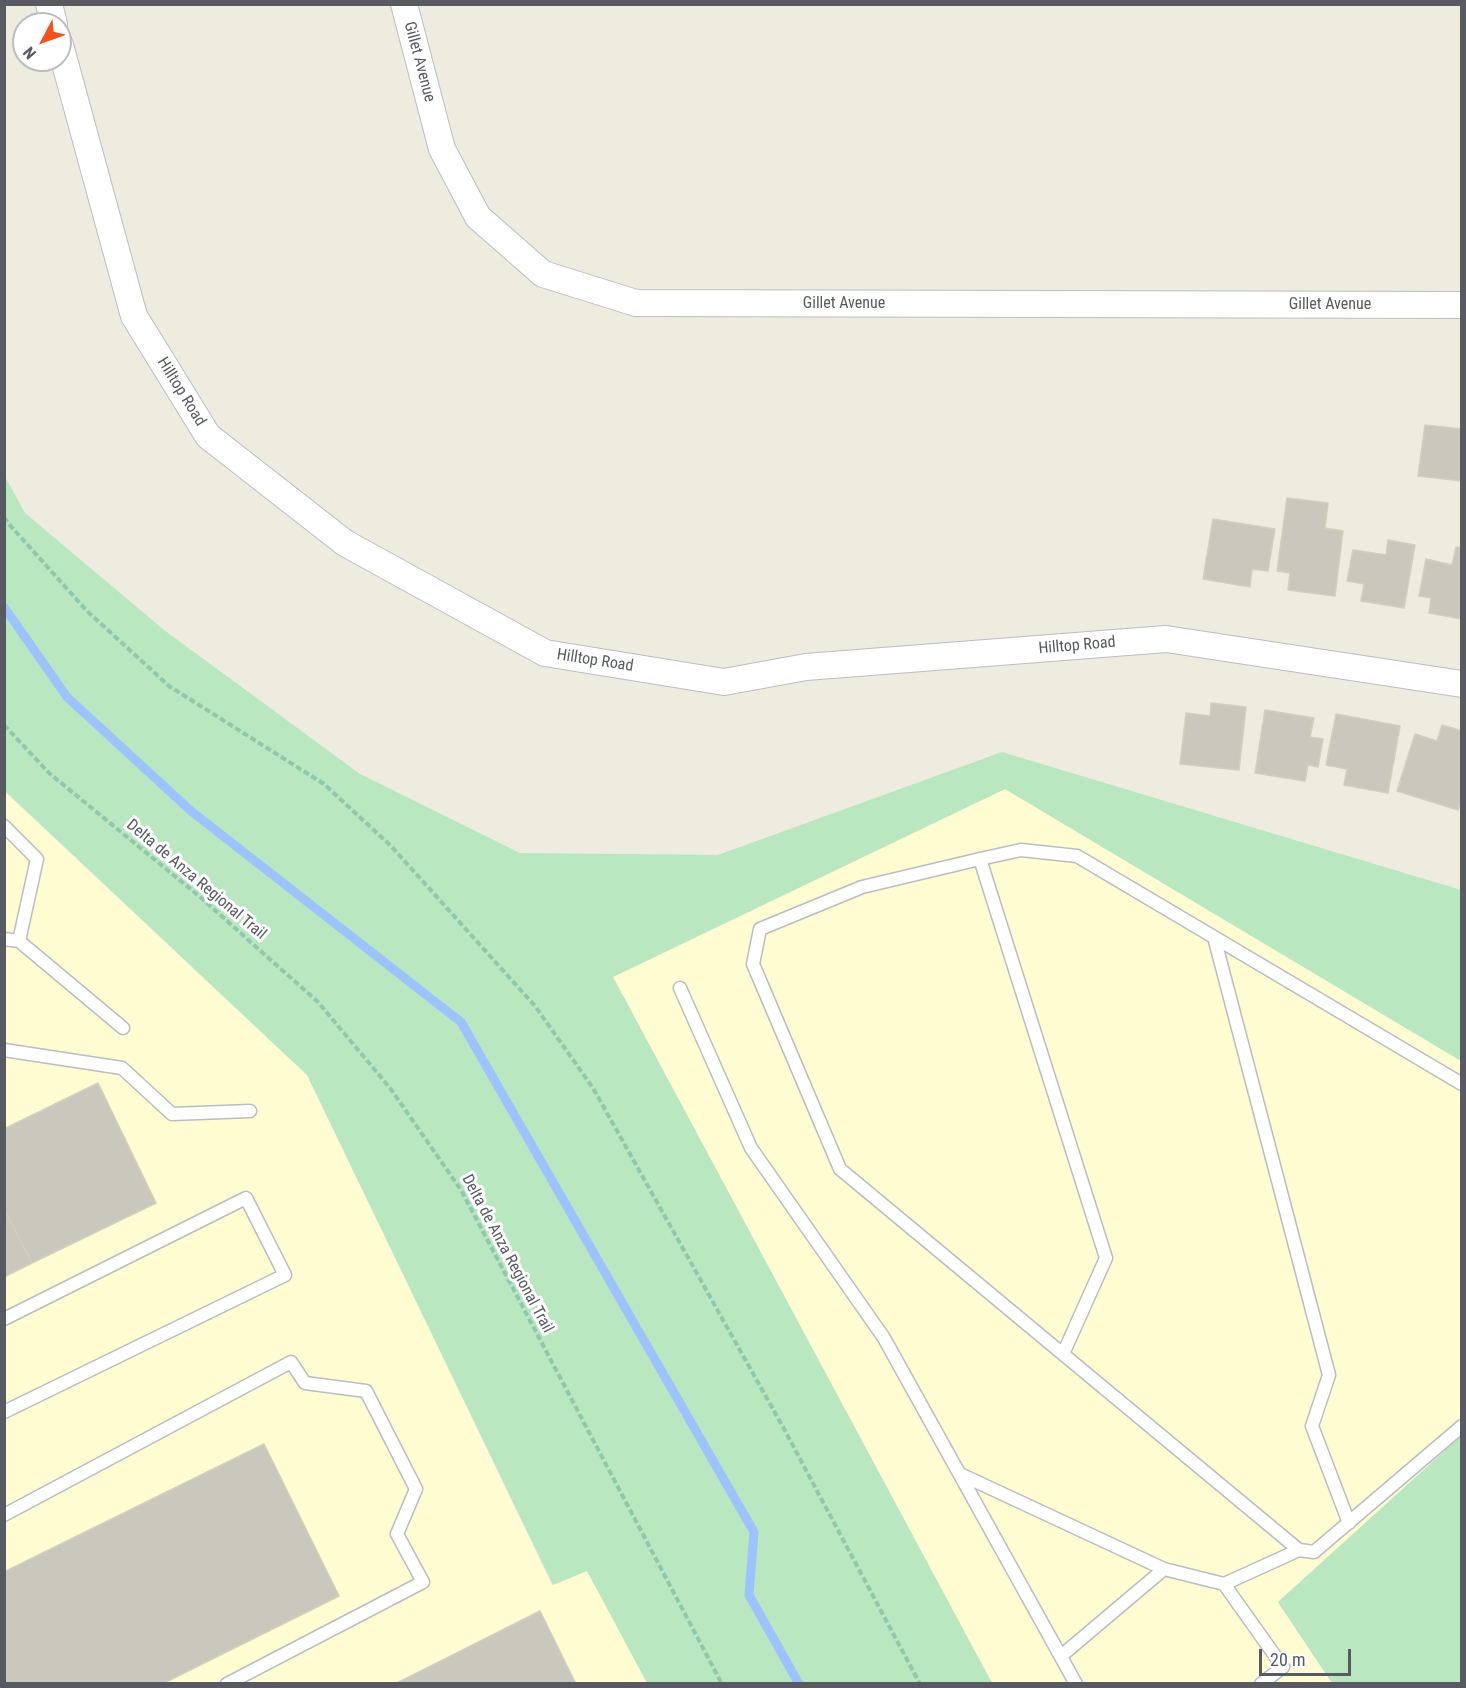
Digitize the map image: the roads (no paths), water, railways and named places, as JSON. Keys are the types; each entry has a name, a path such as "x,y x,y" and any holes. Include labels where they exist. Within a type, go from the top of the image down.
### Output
{"street":[{"name":"Gillet Avenue","path":"412,6 442,149 478,217 543,274 636,303 1461,305"},
{"name":"Hilltop Road","path":"67,72 134,316 208,436 345,543 544,653 724,682 806,667 1166,639 1461,684"}],"lane":[{"path":"4,826 37,859 19,941"},
{"path":"1299,1550 840,1168 753,964 760,929 862,887 980,859 1021,850 1077,856 1461,1084"},
{"path":"980,859 1106,1258 1064,1354"},
{"path":"1214,937 1329,1375 1312,1426 1349,1523"},
{"path":"4,939 19,941 123,1028"},
{"path":"680,988 751,1148 884,1338 1077,1683"},
{"path":"4,1050 122,1068 172,1114 250,1112"},
{"path":"4,1319 246,1198 285,1275 4,1412"},
{"path":"4,1515 291,1362 304,1383 366,1390 416,1489 396,1534 423,1582 227,1683"},
{"path":"960,1474 1164,1569 1224,1584 1299,1550 1314,1552 1461,1426"},
{"path":"1061,1656 1164,1569"},
{"path":"1224,1584 1283,1667 1261,1683"}],"waterway":[{"path":"4,607 67,697 191,811 461,1022 754,1532 749,1595 799,1684"}]}
